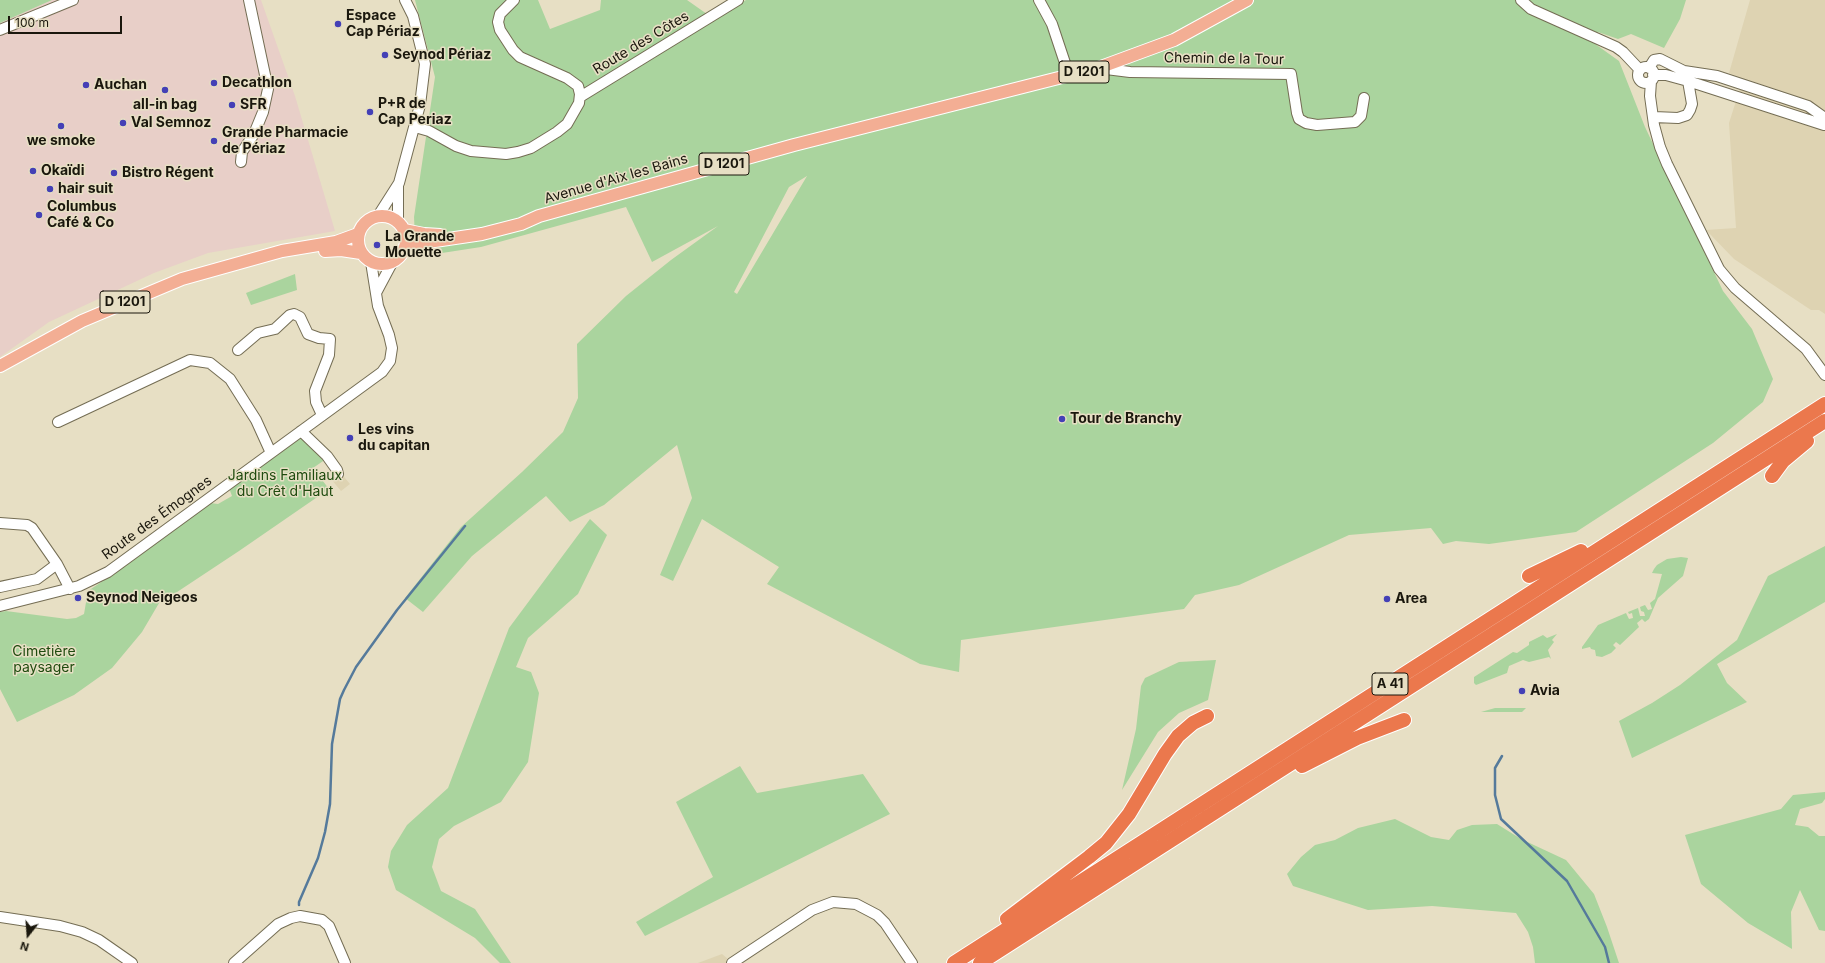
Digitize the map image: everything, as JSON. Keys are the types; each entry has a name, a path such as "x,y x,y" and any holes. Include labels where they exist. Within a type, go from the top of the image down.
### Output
{"highway":[{"name":"A 41","path":"954,963 1825,404"},
{"name":"A 41","path":"980,963 1825,421"},
{"path":"1772,476 1779,466 1793,453 1825,428"},
{"path":"1529,576 1559,563 1700,484"},
{"path":"948,963 1106,843 1129,814 1165,754 1178,736 1193,723 1207,716"},
{"path":"1124,870 1335,748 1404,720"}],"main road":[{"name":"Avenue d'Aix les Bains","path":"910,115 961,99 1099,61 1164,36 1233,0"},
{"name":"Avenue d'Aix les Bains","path":"404,250 412,245 482,234 521,224 539,216 794,145 1098,68 1174,40 1247,0"},
{"path":"378,216 388,217 401,226 406,240 404,250 399,257 392,262 385,265 370,262 361,253 357,242 358,234 368,220 378,216"},
{"name":"Avenue d'Aix les Bains","path":"401,226 424,234 451,234 519,218 539,216"},
{"path":"258,259 299,247 336,242 358,234"},
{"path":"258,259 330,250 361,253"},
{"name":"D 1201","path":"0,366 64,330 120,304 182,280 258,259"}],"street":[{"path":"0,30 73,0"},
{"path":"241,162 242,152 254,134 263,112 268,89 250,0"},
{"path":"401,226 397,210 399,183 420,105 425,64 413,16 406,0"},
{"path":"415,127 429,131 456,146 471,151 506,154 532,148 563,127 577,108 580,97 578,86 572,80 520,57 512,50 498,26 499,18 514,0"},
{"name":"Route des Côtes","path":"580,97 738,0"},
{"path":"1039,0 1052,24 1067,69"},
{"path":"1521,0 1532,9 1616,46 1647,75 1666,75 1688,81 1825,125"},
{"path":"1688,81 1692,104 1687,115 1678,118 1651,122 1647,75 1654,60 1660,59 1684,71 1717,76 1808,106 1825,125"},
{"name":"Chemin de la Tour","path":"1098,68 1130,72 1291,74 1299,119 1317,126 1355,122 1361,116 1364,98"},
{"path":"1654,121 1667,164 1719,269 1735,288 1806,349 1825,375"},
{"path":"378,216 399,183"},
{"name":"Route des Émognes","path":"0,606 70,589 108,572 382,372 390,361 392,348 389,335 378,306 370,262"},
{"path":"376,293 392,262"},
{"path":"238,350 258,333 275,329 290,315 294,314 300,317 308,334 319,338 330,339 329,355 315,391 316,402 322,415"},
{"path":"58,422 172,367 190,360 210,363 230,379 256,420 271,453"},
{"path":"301,430 327,456 337,470 338,474"},
{"path":"0,523 27,525 32,528 57,564 70,589"},
{"path":"0,587 37,579 57,564"},
{"path":"732,963 812,910 833,902 856,904 876,915 885,923 912,963"},
{"path":"234,963 278,924 300,916 317,919 329,926 345,963"},
{"path":"0,917 60,926 82,932 99,940 132,963"}],"shaded area":[{"path":"52,0 261,0 295,96 335,231 208,253 154,273 49,322 0,357 0,23"},
{"path":"1750,0 1825,0 1825,314 1819,310 1811,310 1734,259 1706,230 1736,228 1729,123 1743,79 1729,73"},
{"path":"340,472 350,484 341,491 331,479"},
{"path":"722,954 733,963 698,963"}],"green space":[{"path":"0,0 52,0 0,23"},
{"path":"415,0 538,0 550,29 600,10 601,0 687,0 714,19 746,0 1686,0 1680,19 1664,48 1631,34 1618,39 1598,32 1591,41 1619,61 1645,127 1723,291 1752,329 1773,379 1763,402 1713,443 1576,532 1489,544 1456,541 1443,544 1431,528 1349,535 1239,585 1195,595 1184,609 961,640 959,672 920,664 767,584 779,567 702,519 673,581 660,575 692,498 677,445 604,505 570,522 546,496 472,556 423,612 405,598 461,527 522,472 563,432 578,398 577,344 626,296 671,260 718,226 652,262 626,207 481,247 416,257 414,217 435,77","holes":["807,176 737,294 734,292 789,187"]},
{"path":"295,274 297,290 251,305 246,293"},
{"path":"301,437 326,459 313,468 329,489 165,600 162,598 142,632 112,668 74,695 17,722 0,689 0,612 6,611 67,619 76,618 84,614 88,591 131,562 210,503 218,504 232,496 229,488"},
{"path":"590,519 607,535 578,594 528,638 516,667 531,672 539,693 528,762 501,802 454,826 439,839 432,867 441,891 475,909 511,963 500,963 475,938 396,890 388,867 391,851 407,825 448,788 509,628"},
{"path":"1825,546 1825,602 1717,664 1727,683 1747,702 1632,758 1619,721 1652,703 1680,685 1737,640 1768,576"},
{"path":"1681,557 1688,558 1683,576 1658,598 1649,619 1645,622 1642,619 1637,623 1639,627 1620,645 1616,642 1613,645 1616,648 1611,653 1602,657 1596,656 1595,650 1591,649 1590,647 1582,649 1598,625 1626,613 1629,619 1633,618 1632,613 1629,614 1628,612 1638,608 1640,616 1645,616 1640,607 1645,605 1648,610 1652,609 1650,603 1655,599 1662,574 1652,573 1654,569 1657,565 1667,559"},
{"path":"1557,634 1552,640 1554,642 1548,650 1551,659 1549,657 1529,662 1523,660 1509,666 1507,673 1476,685 1474,683 1474,677 1513,652 1517,653 1529,645 1529,642 1543,635 1547,638"},
{"path":"1216,660 1208,700 1179,713 1158,732 1122,790 1136,729 1141,686 1145,678 1179,662"},
{"path":"1495,708 1526,708 1522,712 1481,712"},
{"path":"740,766 757,793 863,774 890,814 645,936 636,922 713,877 676,802"},
{"path":"1825,792 1825,799 1822,803 1800,809 1795,825 1808,827 1819,836 1825,836 1825,931 1819,930 1800,890 1791,912 1792,949 1748,923 1701,884 1685,835 1781,809 1793,795"},
{"path":"1395,819 1431,837 1449,840 1457,830 1472,825 1497,824 1521,839 1566,860 1594,894 1619,963 1535,963 1533,947 1528,932 1516,913 1432,906 1368,910 1293,886 1287,874 1301,857 1315,845 1335,840 1358,828"}],"waterway":[{"path":"299,905 318,858 325,832 330,804 332,744 340,699 356,667 397,610 465,526"},
{"path":"1502,756 1495,768 1495,795 1501,819 1567,881 1605,947 1609,963"}],"place":[{"name":"Espace Cap Périaz","path":"338,24"},
{"name":"Seynod Périaz","path":"385,55"},
{"name":"Decathlon","path":"214,83"},
{"name":"Auchan","path":"86,85"},
{"name":"all-in bag","path":"165,90"},
{"name":"SFR","path":"232,105"},
{"name":"P+R de Cap Periaz","path":"370,112"},
{"name":"Val Semnoz","path":"123,123"},
{"name":"we smoke","path":"61,126"},
{"name":"Grande Pharmacie de Périaz","path":"214,141"},
{"name":"Okaïdi","path":"33,171"},
{"name":"Bistro Régent","path":"114,173"},
{"name":"hair suit","path":"50,189"},
{"name":"Columbus Café & Co","path":"39,215"},
{"name":"La Grande Mouette","path":"377,245"},
{"name":"Tour de Branchy","path":"1062,419"},
{"name":"Les vins du capitan","path":"350,438"},
{"name":"Seynod Neigeos","path":"78,598"},
{"name":"Area","path":"1387,599"},
{"name":"Avia","path":"1522,691"}],"park label":[{"name":"Jardins Familiaux du Crêt d'Haut","path":"285,484"},
{"name":"Cimetière paysager","path":"44,660"}]}
